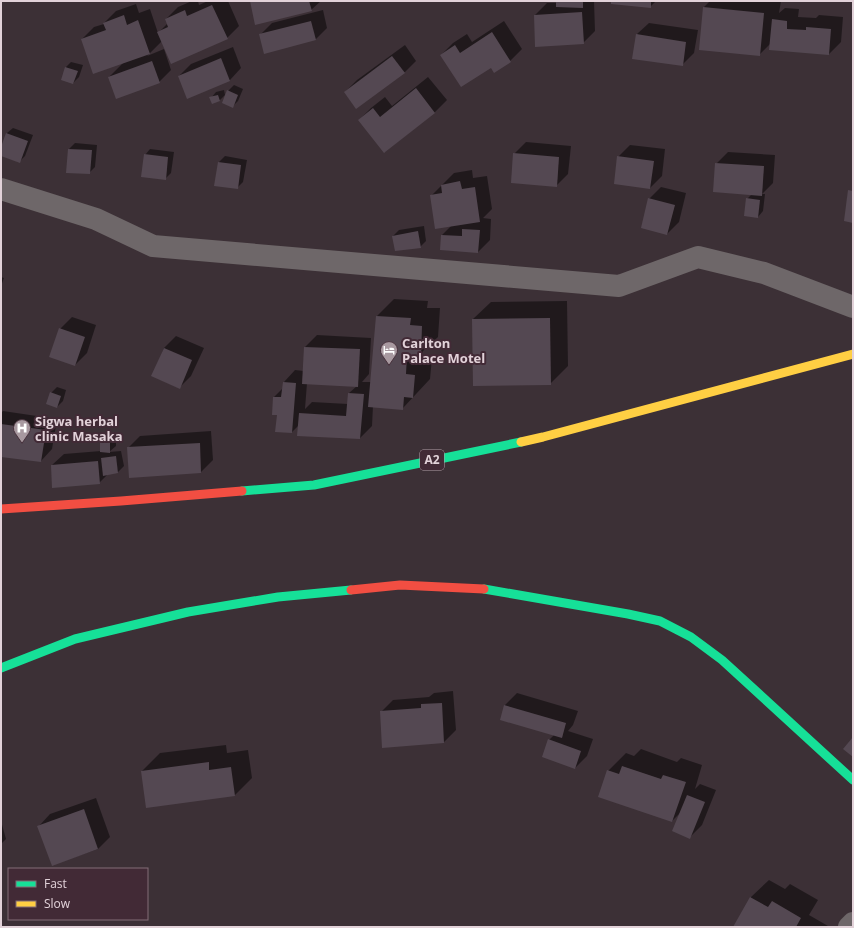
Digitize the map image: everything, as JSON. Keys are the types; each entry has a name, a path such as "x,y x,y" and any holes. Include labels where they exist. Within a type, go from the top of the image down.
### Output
{"main road":[{"name":"A2","path":"1,509 314,485 543,436 853,354"},
{"path":"1,668 75,639 188,612 278,597 400,585 486,589 660,621 692,637 722,660 853,780"}],"street":[{"path":"1,189 96,219 153,246 619,286 698,257 764,273 853,307"},
{"path":"850,927 853,923"}],"building":[{"path":"250,1 309,1 312,11 255,25"},
{"path":"556,1 583,1 583,8 556,7"},
{"path":"611,1 651,1 651,8 611,4"},
{"path":"212,5 228,39 171,64 157,32 168,27 165,19 185,10 187,16"},
{"path":"703,7 764,13 760,56 699,50"},
{"path":"582,12 584,44 535,47 534,15"},
{"path":"124,15 127,25 138,20 150,54 93,74 81,39 106,30 103,23"},
{"path":"772,19 787,21 787,29 806,30 806,27 831,29 829,55 769,50"},
{"path":"311,21 316,40 264,54 259,34"},
{"path":"492,32 511,62 494,73 491,68 461,87 440,55 455,45 460,53"},
{"path":"636,34 686,42 683,66 632,59"},
{"path":"392,56 405,73 356,109 344,92"},
{"path":"221,58 230,81 187,99 178,76"},
{"path":"152,61 160,83 116,99 108,77"},
{"path":"65,67 78,71 73,84 61,80"},
{"path":"416,88 435,113 384,153 358,120 373,108 380,117"},
{"path":"227,90 238,95 233,108 222,103"},
{"path":"218,95 220,101 212,104 209,97"},
{"path":"6,133 28,141 20,163 1,156 1,147"},
{"path":"68,149 92,150 90,174 66,173"},
{"path":"513,153 559,157 557,187 511,183"},
{"path":"144,154 168,157 166,180 141,177"},
{"path":"617,156 654,161 650,189 614,184"},
{"path":"218,162 241,165 238,189 214,186"},
{"path":"715,163 764,166 762,196 713,192"},
{"path":"460,181 462,189 475,187 480,222 435,229 430,195 442,193 441,185"},
{"path":"848,190 853,191 853,223 844,221"},
{"path":"648,198 675,205 667,235 641,228"},
{"path":"746,198 760,200 758,218 744,216"},
{"path":"462,229 480,230 478,253 440,250 441,235 462,236"},
{"path":"418,231 421,248 395,251 392,236"},
{"name":"Carlton Palace Motel","path":"376,316 411,318 410,325 422,326 421,356 407,355 406,374 415,375 413,398 404,397 403,410 368,407"},
{"path":"550,318 551,385 473,386 472,319"},
{"path":"59,328 85,337 75,366 49,357"},
{"path":"304,347 360,349 358,387 302,384"},
{"path":"164,348 192,360 180,389 151,376"},
{"path":"283,382 296,383 292,433 275,432 277,415 272,415 273,397 281,397"},
{"path":"50,392 61,396 57,408 46,404"},
{"path":"348,393 364,394 360,439 297,436 299,413 346,416"},
{"name":"Sigwa herbal clinic Masaka","path":"1,424 46,430 41,462 1,457"},
{"path":"100,443 110,443 110,453 100,452"},
{"path":"200,443 201,473 129,478 127,447"},
{"path":"116,456 118,473 103,476 101,458"},
{"path":"98,461 100,484 52,488 51,465"},
{"path":"442,703 444,743 382,748 380,711 421,708 421,704"},
{"path":"504,705 566,723 562,738 500,720"},
{"path":"853,737 853,757 843,749"},
{"path":"548,739 581,751 575,769 542,757"},
{"path":"209,762 209,770 231,767 235,796 146,808 141,771"},
{"path":"622,766 661,779 663,775 686,782 672,822 598,797 607,770 619,774"},
{"path":"687,795 705,802 690,839 672,831"},
{"path":"84,809 98,849 52,866 37,826"},
{"path":"750,897 768,907 772,901 801,918 796,927 733,927"}],"traffic: fast":[{"path":"242,491 314,485 521,442"},
{"path":"484,589 660,621 691,637 722,660 853,780"},
{"path":"1,668 75,639 188,612 278,597 351,590"}],"traffic: slow":[{"path":"521,442 853,354"}],"traffic: jam":[{"path":"1,509 242,491"},
{"path":"351,590 400,585 484,589"}],"place":[{"name":"Carlton Palace Motel","path":"389,365"},
{"name":"Sigwa herbal clinic Masaka","path":"22,443"}]}
